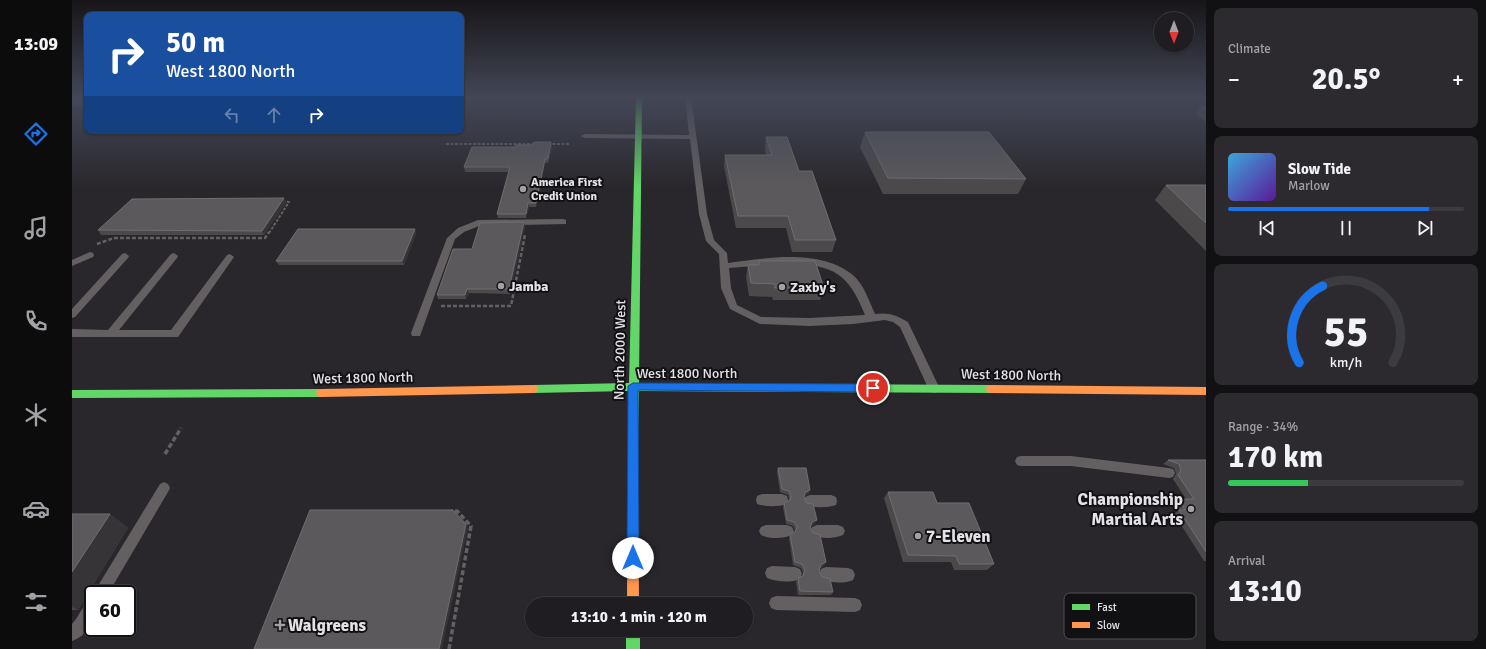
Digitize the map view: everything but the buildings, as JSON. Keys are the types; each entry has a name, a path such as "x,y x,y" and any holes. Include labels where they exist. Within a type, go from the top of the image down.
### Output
{"main road":[{"name":"North 2000 West","path":"633,597 633,386 638,127"},
{"name":"West 1800 North","path":"72,394 324,393 633,386 1206,391"},
{"path":"633,637 633,649"}],"lane":[{"path":"693,127 703,214 710,242 723,253 726,288 733,306 760,320 823,321 853,320 885,316 896,319 904,325 934,389"},
{"path":"585,136 694,136"},
{"path":"416,333 451,238 455,233 478,223 563,222"},
{"path":"72,263 90,256"},
{"path":"72,315 125,256"},
{"path":"111,334 174,256"},
{"path":"72,333 174,334 230,257"},
{"path":"724,266 770,261 807,261 832,268 851,279 863,299 871,317"},
{"path":"1021,461 1071,461 1169,473"},
{"path":"105,585 164,488"},
{"path":"762,500 782,500"},
{"path":"810,501 830,501"},
{"path":"766,531 787,531"},
{"path":"817,531 838,532"},
{"path":"772,573 795,574"},
{"path":"826,574 848,575"},
{"path":"776,603 855,605"},
{"path":"72,634 84,621"}],"path":[{"path":"446,144 540,144"},
{"path":"524,149 526,144"},
{"path":"546,144 570,144"},
{"path":"94,245 114,238 265,238 289,202 278,201"},
{"path":"426,306 511,306 528,223"},
{"path":"165,454 181,428"},
{"path":"449,511 457,511 471,526 449,649"}],"traffic: fast":[{"path":"633,445 638,127"},
{"path":"633,387 991,389"},
{"path":"533,389 633,387"},
{"path":"72,394 321,393"},
{"path":"633,637 633,649"}],"traffic: slow":[{"path":"321,393 533,389"},
{"path":"991,389 1206,391"},
{"path":"633,445 633,597"}],"place":[{"name":"America First Credit Union","path":"523,189"},
{"name":"Jamba","path":"501,286"},
{"name":"Zaxby's","path":"782,287"},
{"name":"Championship Martial Arts","path":"1191,509"},
{"name":"7-Eleven","path":"918,536"},
{"name":"Walgreens","path":"280,625"}],"route":[{"path":"633,558 633,386 873,388"}]}
